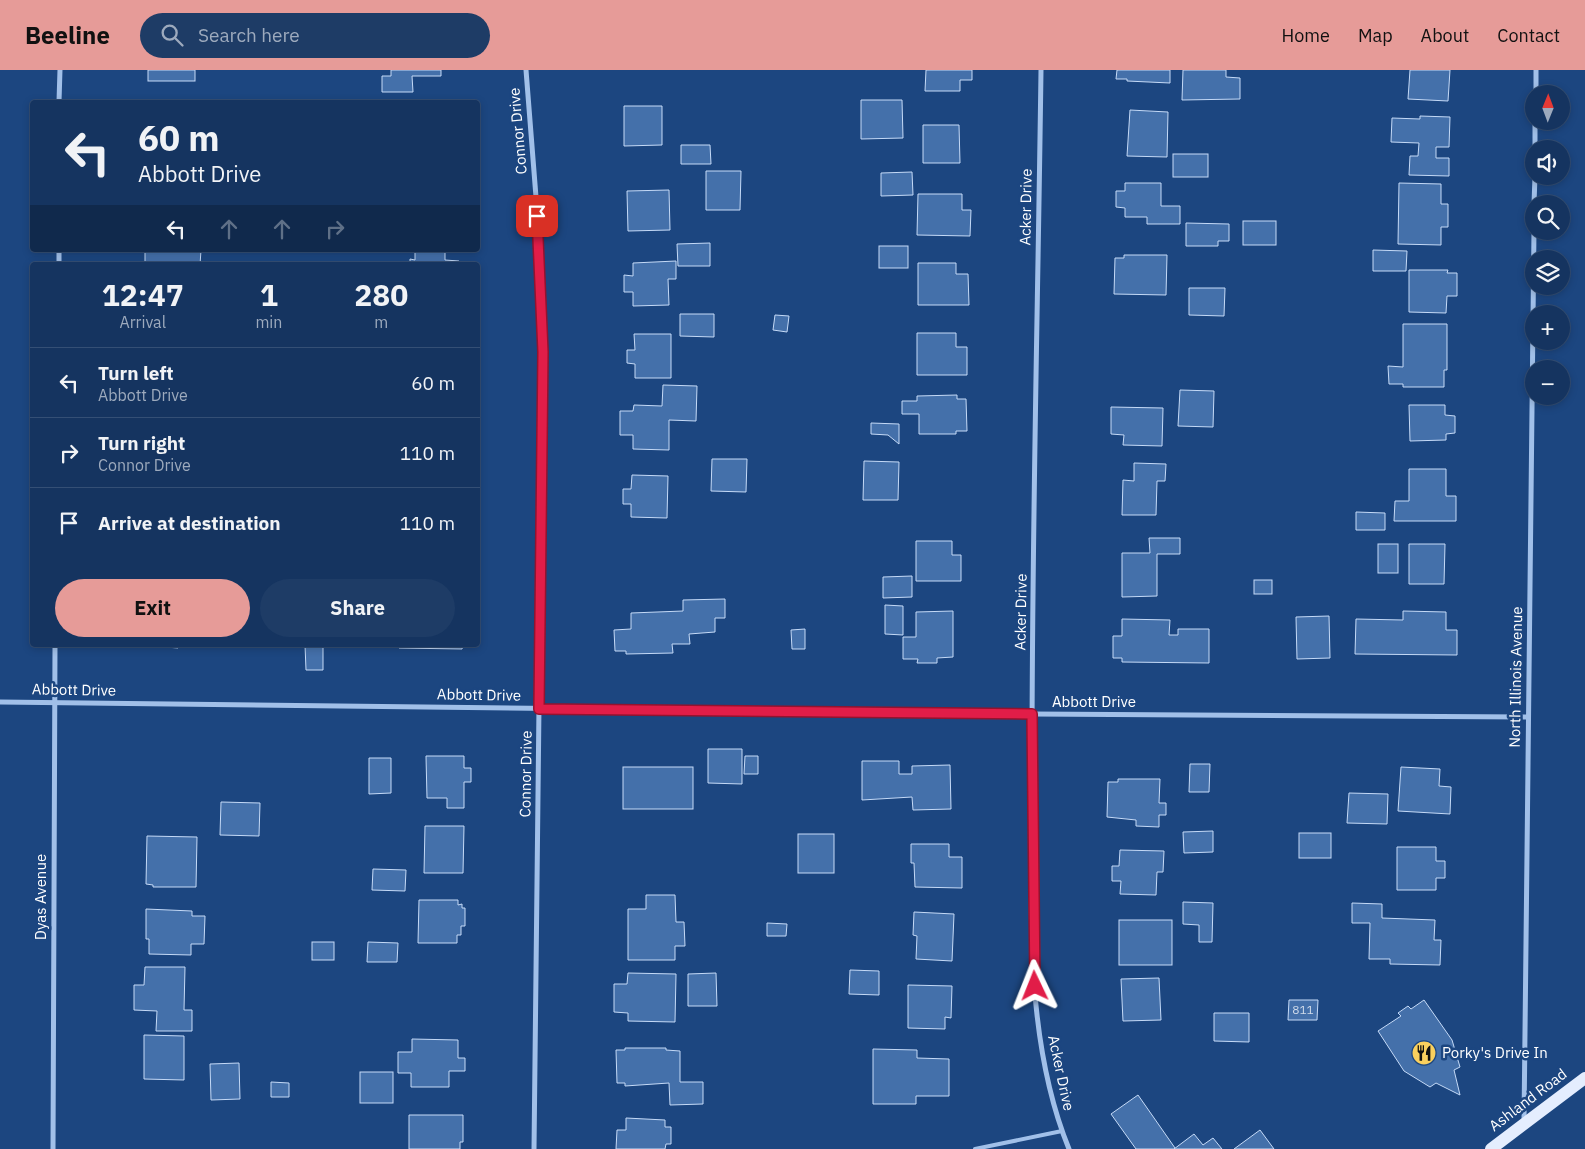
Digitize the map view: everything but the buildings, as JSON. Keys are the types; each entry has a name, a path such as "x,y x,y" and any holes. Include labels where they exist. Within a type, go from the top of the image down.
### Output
{"main road":[{"name":"Ashland Road","path":"1491,1149 1585,1078"}],"street":[{"path":"59,100 60,70"},
{"name":"Connor Drive","path":"526,70 536,197 543,352 534,1149"},
{"name":"Acker Drive","path":"1041,70 1032,714 1035,986 1047,1078 1069,1149"},
{"path":"1536,70 1536,85"},
{"name":"North Illinois Avenue","path":"1524,1124 1534,240"},
{"name":"Dyas Avenue","path":"53,1149 55,647"},
{"name":"Abbott Drive","path":"0,702 1032,714 1528,716"}],"lane":[{"path":"975,1149 1062,1131"}],"place":[{"name":"Porky's Drive In","path":"1424,1053"}],"route":[{"path":"537,216 543,352 539,709 1032,714 1035,986"}]}
